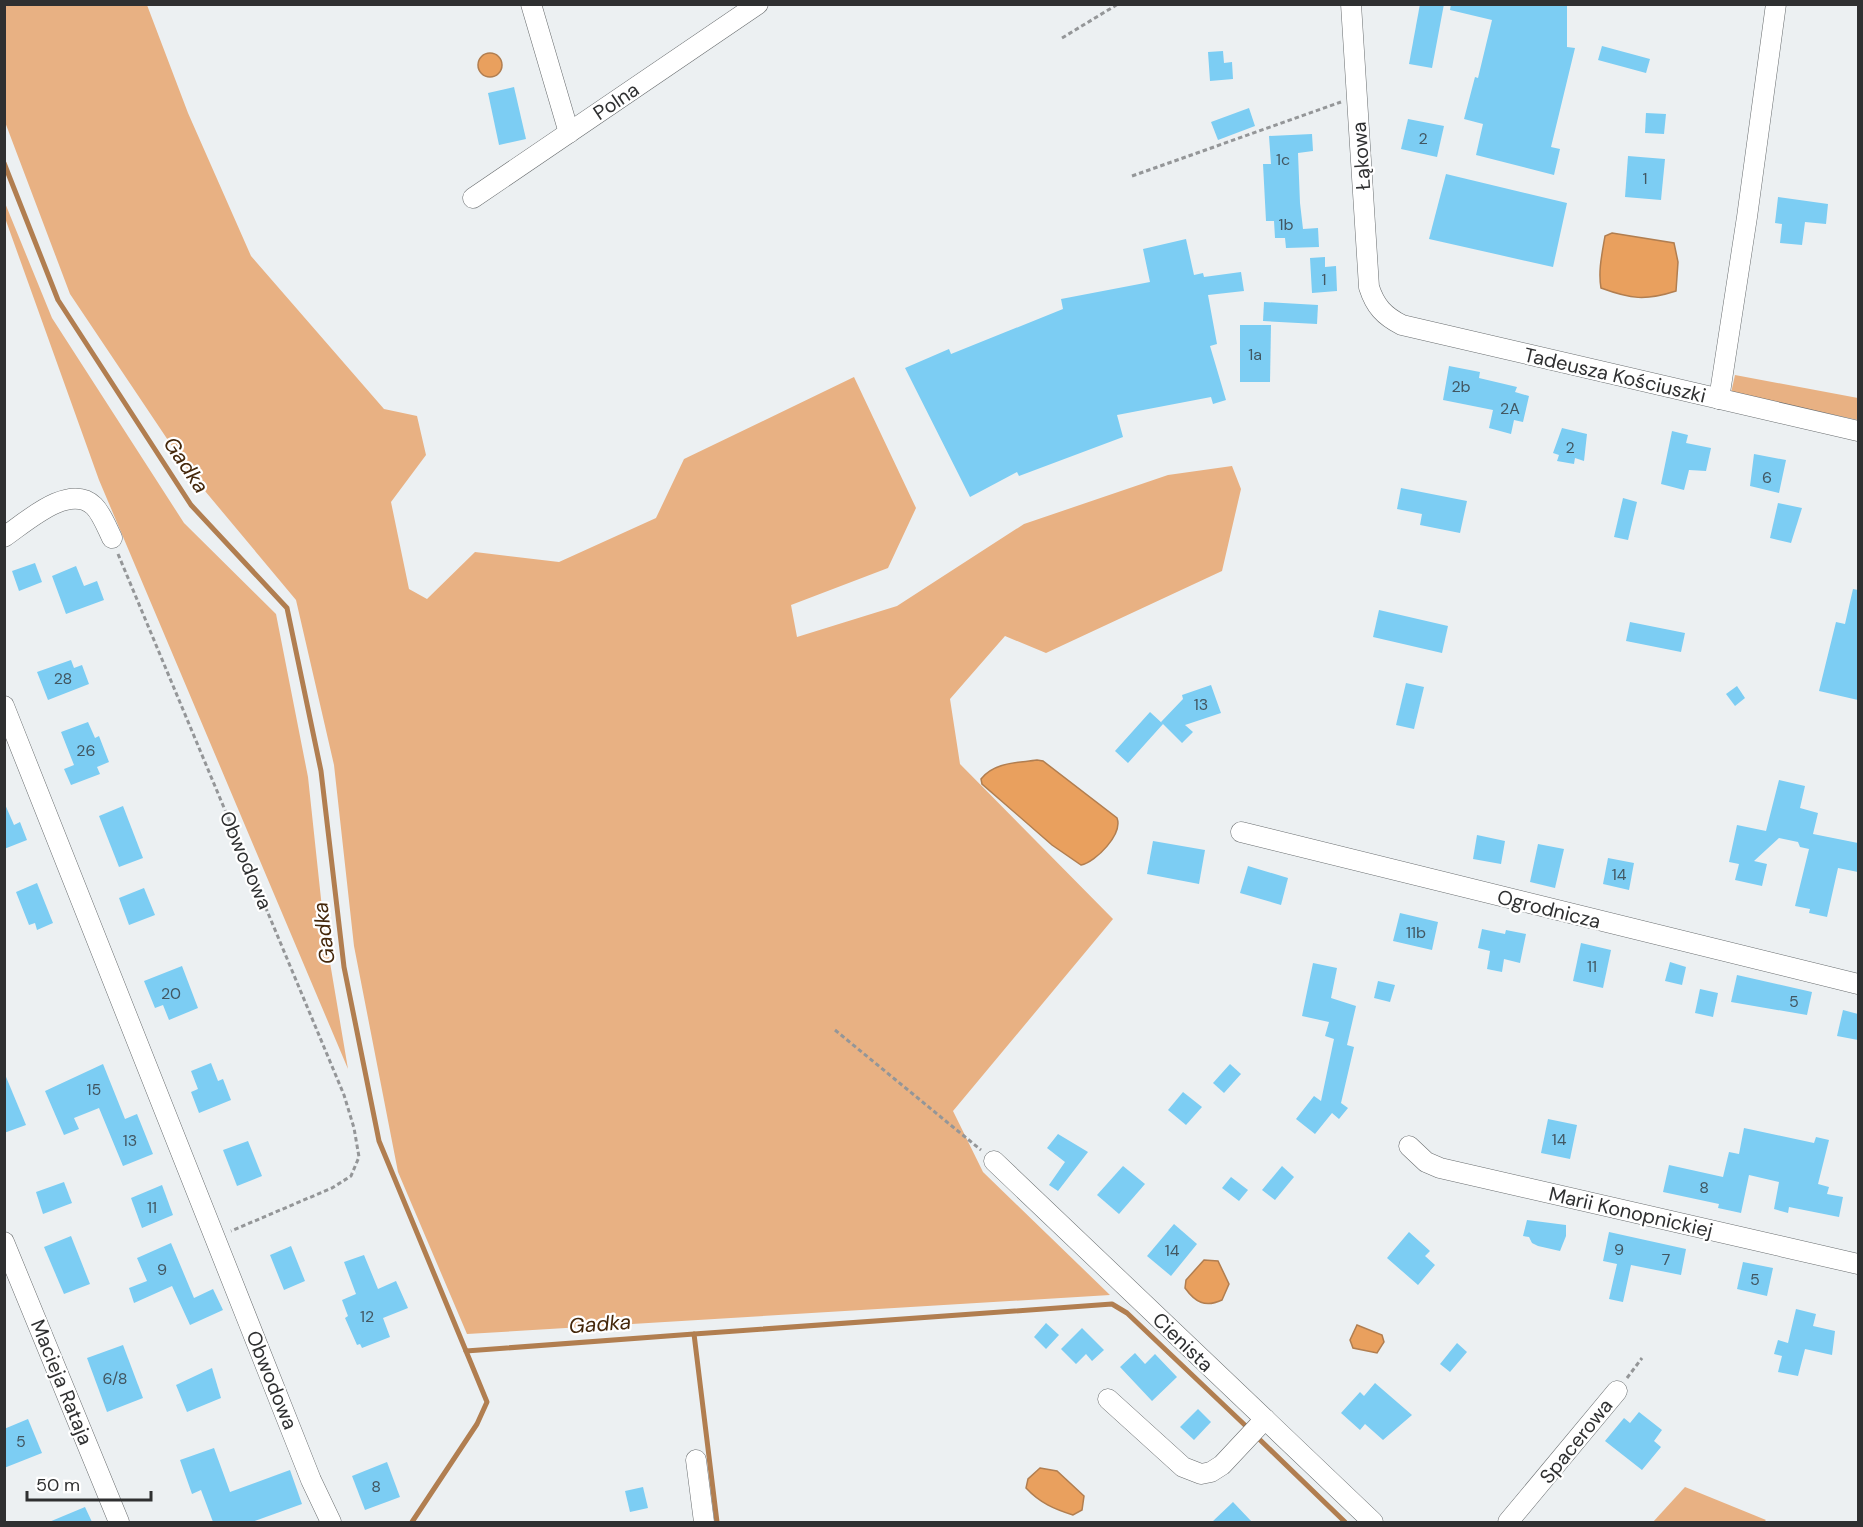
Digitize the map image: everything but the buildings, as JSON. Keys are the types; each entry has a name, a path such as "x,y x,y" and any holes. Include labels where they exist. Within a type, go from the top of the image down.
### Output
{"street":[{"path":"531,4 569,133"},
{"name":"Polna","path":"473,198 758,4"},
{"name":"Łąkowa","path":"1351,4 1369,288 1377,306"},
{"path":"1719,399 1776,4"},
{"name":"Tadeusza Kościuszki","path":"1377,306 1391,320 1402,325 1858,431"},
{"path":"4,537 50,506 65,499 80,498 94,505 112,538"},
{"name":"Obwodowa","path":"4,706 311,1480 331,1522"},
{"name":"Ogrodnicza","path":"1241,832 1858,984"},
{"name":"Marii Konopnickiej","path":"1409,1146 1426,1162 1440,1168 1858,1264"},
{"name":"Cienista","path":"994,1161 1372,1522"},
{"name":"Macieja Rataja","path":"4,1242 119,1522"},
{"name":"Spacerowa","path":"1508,1522 1617,1391"},
{"path":"1108,1399 1184,1467 1201,1474 1211,1472 1222,1465 1265,1419"},
{"path":"696,1460 704,1522"}],"path":[{"path":"1062,38 1118,4"},
{"path":"1132,176 1357,97"},
{"name":"Obwodowa","path":"112,538 344,1095 354,1128 359,1157 351,1176 332,1188 215,1237"},
{"path":"834,1030 994,1161"},
{"name":"Spacerowa","path":"1617,1391 1642,1358"}],"shaded area":[{"path":"5,4 147,5 188,113 251,256 384,409 417,416 426,455 391,502 409,589 427,599 475,552 559,562 656,518 684,459 854,377 916,508 888,568 791,605 797,637 897,606 1024,524 1168,475 1232,466 1241,489 1222,571 1046,653 1005,636 950,699 960,764 1113,919 953,1111 983,1172 1110,1295 467,1334 398,1172 354,946 334,765 296,600 190,473 70,294 5,122"},
{"path":"490,53 498,57 502,65 498,73 490,77 482,73 478,65 482,57"},
{"path":"5,203 52,318 184,523 276,614 308,777 324,927 348,1069 99,480 5,218"},
{"path":"1612,233 1674,243 1678,262 1676,291 1638,297 1621,295 1601,288 1600,269 1605,236"},
{"path":"1735,375 1858,398 1858,420 1731,393"},
{"path":"1037,760 1043,761 1117,818 1118,824 1112,839 1101,853 1087,863 1081,865 1052,845 982,784 981,779 992,769"},
{"path":"1204,1260 1218,1261 1229,1284 1222,1300 1210,1303 1201,1302 1185,1288 1186,1280"},
{"path":"1357,1325 1382,1335 1384,1342 1377,1353 1353,1348 1350,1340"},
{"path":"1040,1468 1057,1471 1084,1496 1082,1510 1073,1515 1060,1510 1042,1502 1026,1488 1028,1479"},
{"path":"1685,1487 1766,1520 1764,1522 1653,1522"}],"waterway":[{"name":"Gadka","path":"4,163 58,300 191,505 287,608 321,771 344,967 379,1141 466,1351 694,1334 717,1522"},
{"path":"694,1334 1112,1304 1127,1313 1249,1429"},
{"path":"412,1522 477,1424 487,1402 466,1351"},
{"path":"1256,1436 1345,1522"}]}
